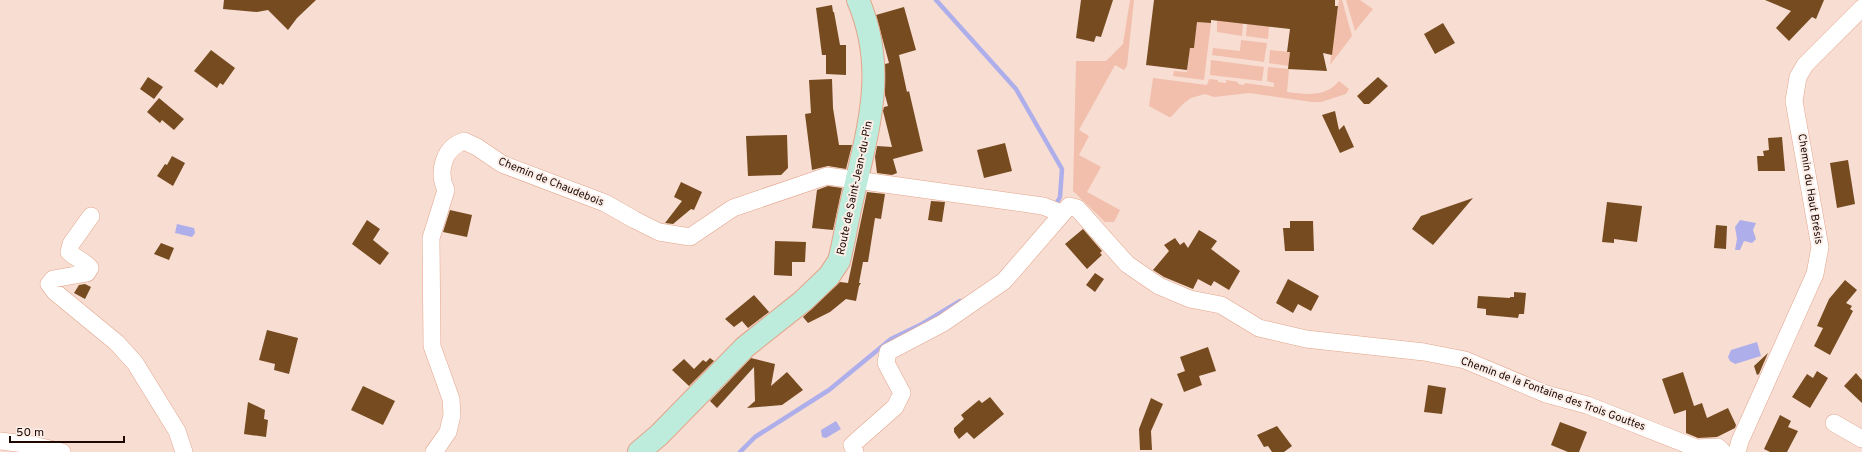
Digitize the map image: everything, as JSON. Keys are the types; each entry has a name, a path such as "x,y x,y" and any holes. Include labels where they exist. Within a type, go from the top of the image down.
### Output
{"main road":[{"name":"Route de Saint-Jean-du-Pin","path":"639,452 659,435 745,347 803,301 829,276 840,255 864,152 872,110 874,54 870,30 858,0"},
{"name":"Route de Saint-Jean-du-Pin","path":"655,452 686,417 703,391"}],"street":[{"name":"Chemin du Haut Brésis","path":"1737,452 1740,441 1815,274 1820,247 1794,101 1798,77 1812,58 1862,8"},
{"name":"Chemin de Chaudebois","path":"434,452 448,432 452,415 451,399 432,346 431,238 446,190 442,183 441,174 445,156 456,144 464,141 477,147 502,164 605,203 659,232 690,238 733,208 741,205 828,176 857,180"},
{"path":"855,452 852,445 895,407 902,393 886,363 888,352 943,323 1004,281 1042,239 1061,213 1043,206 857,180"},
{"name":"Chemin de la Fontaine des Trois Gouttes","path":"1061,213 1069,206 1078,208 1127,264 1159,286 1190,299 1221,305 1259,328 1306,339 1424,352 1465,360 1546,394 1587,405 1696,448 1721,450"},
{"path":"91,216 71,244 69,252 74,257 87,264 90,268 87,273 52,279 50,284 54,292 117,343 135,363 177,431 184,452"},
{"path":"1834,424 1862,439"},
{"path":"0,441 33,445 62,452"}],"shaded area":[{"path":"1130,0 1134,0 1127,66 1124,70 1115,65 1079,130 1089,136 1079,155 1101,167 1087,192 1120,210 1114,222 1105,222 1073,191 1076,61 1106,61 1123,44"},
{"path":"1339,0 1342,0 1352,36 1330,65"},
{"path":"1346,0 1360,0 1373,9 1355,31"},
{"path":"1217,20 1243,23 1242,36 1217,32"},
{"path":"1197,22 1211,23 1204,80 1173,76 1174,71 1187,72 1190,48 1194,48"},
{"path":"1247,24 1269,26 1268,39 1246,36"},
{"path":"1241,40 1267,43 1264,62 1212,55 1213,48 1240,51"},
{"path":"1270,50 1290,52 1289,66 1269,63"},
{"path":"1211,60 1264,67 1262,81 1210,75"},
{"path":"1268,67 1289,69 1287,92 1315,94 1328,90 1339,81 1349,89 1346,94 1321,102 1249,93 1214,97 1205,94 1191,98 1171,117 1149,106 1153,78 1207,85 1209,79 1226,83 1226,80 1238,82 1238,84 1244,85 1245,83 1274,87 1274,83 1267,81"}],"water":[{"path":"1740,220 1756,223 1753,230 1756,239 1752,243 1744,241 1740,250 1735,250 1737,239 1735,227"},
{"path":"177,224 194,228 195,233 192,237 175,233"},
{"path":"1757,342 1761,356 1735,364 1730,361 1728,357 1731,350"},
{"path":"836,421 841,429 826,438 822,437 821,430"}],"building":[{"path":"224,0 316,0 297,18 288,30 268,10 257,12 223,9"},
{"path":"1081,0 1113,0 1101,37 1096,36 1094,42 1076,38"},
{"path":"1154,0 1335,0 1335,6 1338,6 1332,55 1323,53 1327,71 1288,69 1290,52 1287,52 1290,29 1211,20 1211,23 1197,22 1194,48 1190,48 1187,70 1146,65"},
{"path":"1765,0 1824,0 1816,19 1812,17 1789,41 1776,28 1791,11"},
{"path":"832,5 840,45 846,45 846,75 826,74 826,55 822,55 816,8"},
{"path":"904,7 916,50 899,55 907,92 909,91 923,151 893,159 897,173 892,175 877,173 875,157 877,146 892,147 883,111 884,107 888,106 885,95 885,64 889,63 876,15"},
{"path":"1443,23 1455,43 1435,54 1424,34"},
{"path":"211,50 235,68 223,85 220,83 217,88 194,71"},
{"path":"148,77 163,87 154,99 140,89"},
{"path":"1378,77 1388,86 1369,104 1364,104 1357,96"},
{"path":"832,79 833,108 839,145 852,145 846,169 828,166 812,170 805,114 811,113 809,80"},
{"path":"159,98 184,119 174,130 162,120 160,123 147,112"},
{"path":"1335,111 1339,130 1344,125 1354,147 1340,153 1322,115"},
{"path":"787,135 788,168 781,175 748,176 746,136"},
{"path":"1782,137 1785,171 1758,171 1757,156 1764,156 1763,151 1769,150 1768,138"},
{"path":"1005,143 1012,171 984,178 977,150"},
{"path":"172,156 185,163 173,186 157,176 165,164 167,165"},
{"path":"1848,160 1855,204 1837,208 1830,163"},
{"path":"681,182 702,192 694,210 691,209 673,224 665,223 682,201 674,197"},
{"path":"828,186 842,188 833,230 812,228 817,190"},
{"path":"867,192 885,194 881,219 875,218 868,262 863,262 859,283 861,283 856,301 846,299 830,312 808,323 803,317 840,282 848,283"},
{"path":"1473,198 1433,245 1412,229 1421,216"},
{"path":"931,201 945,202 942,222 928,220"},
{"path":"1607,202 1642,206 1637,242 1614,239 1614,243 1602,242"},
{"path":"450,210 472,215 467,237 443,232"},
{"path":"367,220 380,229 373,240 389,253 380,265 352,244"},
{"path":"1290,221 1313,221 1314,251 1285,251 1283,228 1290,228"},
{"path":"1716,225 1727,226 1726,249 1714,248"},
{"path":"1083,229 1102,251 1100,253 1102,255 1087,269 1065,244"},
{"path":"1199,230 1217,241 1211,249 1240,271 1229,290 1214,281 1211,286 1198,279 1193,289 1164,277 1153,270 1169,251 1164,245 1175,238 1180,245 1184,242 1188,248"},
{"path":"775,241 806,242 805,262 792,262 792,276 774,275"},
{"path":"161,243 174,248 169,260 154,254"},
{"path":"1095,273 1104,279 1095,292 1086,285"},
{"path":"1288,279 1319,296 1311,311 1298,304 1293,313 1276,303"},
{"path":"1845,280 1857,290 1846,303 1852,306 1850,309 1853,311 1830,355 1814,346 1823,328 1817,326 1829,299"},
{"path":"85,284 91,287 85,299 74,293 79,285"},
{"path":"1514,292 1526,293 1524,314 1519,314 1518,318 1486,315 1486,309 1477,308 1478,296 1510,298 1514,297"},
{"path":"754,295 769,312 748,328 742,321 734,327 725,319"},
{"path":"267,330 298,338 289,374 274,370 275,364 259,360"},
{"path":"1208,347 1216,371 1199,376 1202,385 1184,392 1177,374 1185,371 1180,357"},
{"path":"1768,353 1759,374 1757,375 1754,366"},
{"path":"710,358 714,361 689,386 672,370 684,359 694,369 703,360 706,362"},
{"path":"751,358 775,364 771,386 787,372 803,390 782,405 747,408 755,401 754,367 717,408 710,401"},
{"path":"1817,371 1828,378 1810,408 1792,397 1807,374 1813,378"},
{"path":"1683,372 1694,406 1702,403 1707,418 1728,408 1736,425 1735,428 1717,437 1698,438 1686,433 1686,410 1674,414 1662,379"},
{"path":"1856,373 1862,380 1862,403 1844,386"},
{"path":"1428,385 1446,388 1442,414 1424,412"},
{"path":"363,386 395,401 383,425 351,410"},
{"path":"990,397 1004,414 974,439 967,432 959,439 954,432 954,428 964,419 961,415 979,400 982,403"},
{"path":"1151,398 1163,404 1151,431 1152,450 1140,450 1139,429"},
{"path":"248,402 265,410 264,419 268,420 266,437 244,434"},
{"path":"1780,415 1791,421 1788,427 1798,431 1787,452 1770,452 1764,449"},
{"path":"1560,422 1587,432 1579,452 1568,452 1551,445"},
{"path":"1277,426 1292,446 1284,452 1272,452 1268,446 1264,447 1257,435"}],"waterway":[{"path":"936,0 1016,89 1062,169 1060,197 1055,206"},
{"path":"740,452 755,437 829,390 891,339 922,324 960,301"}]}
